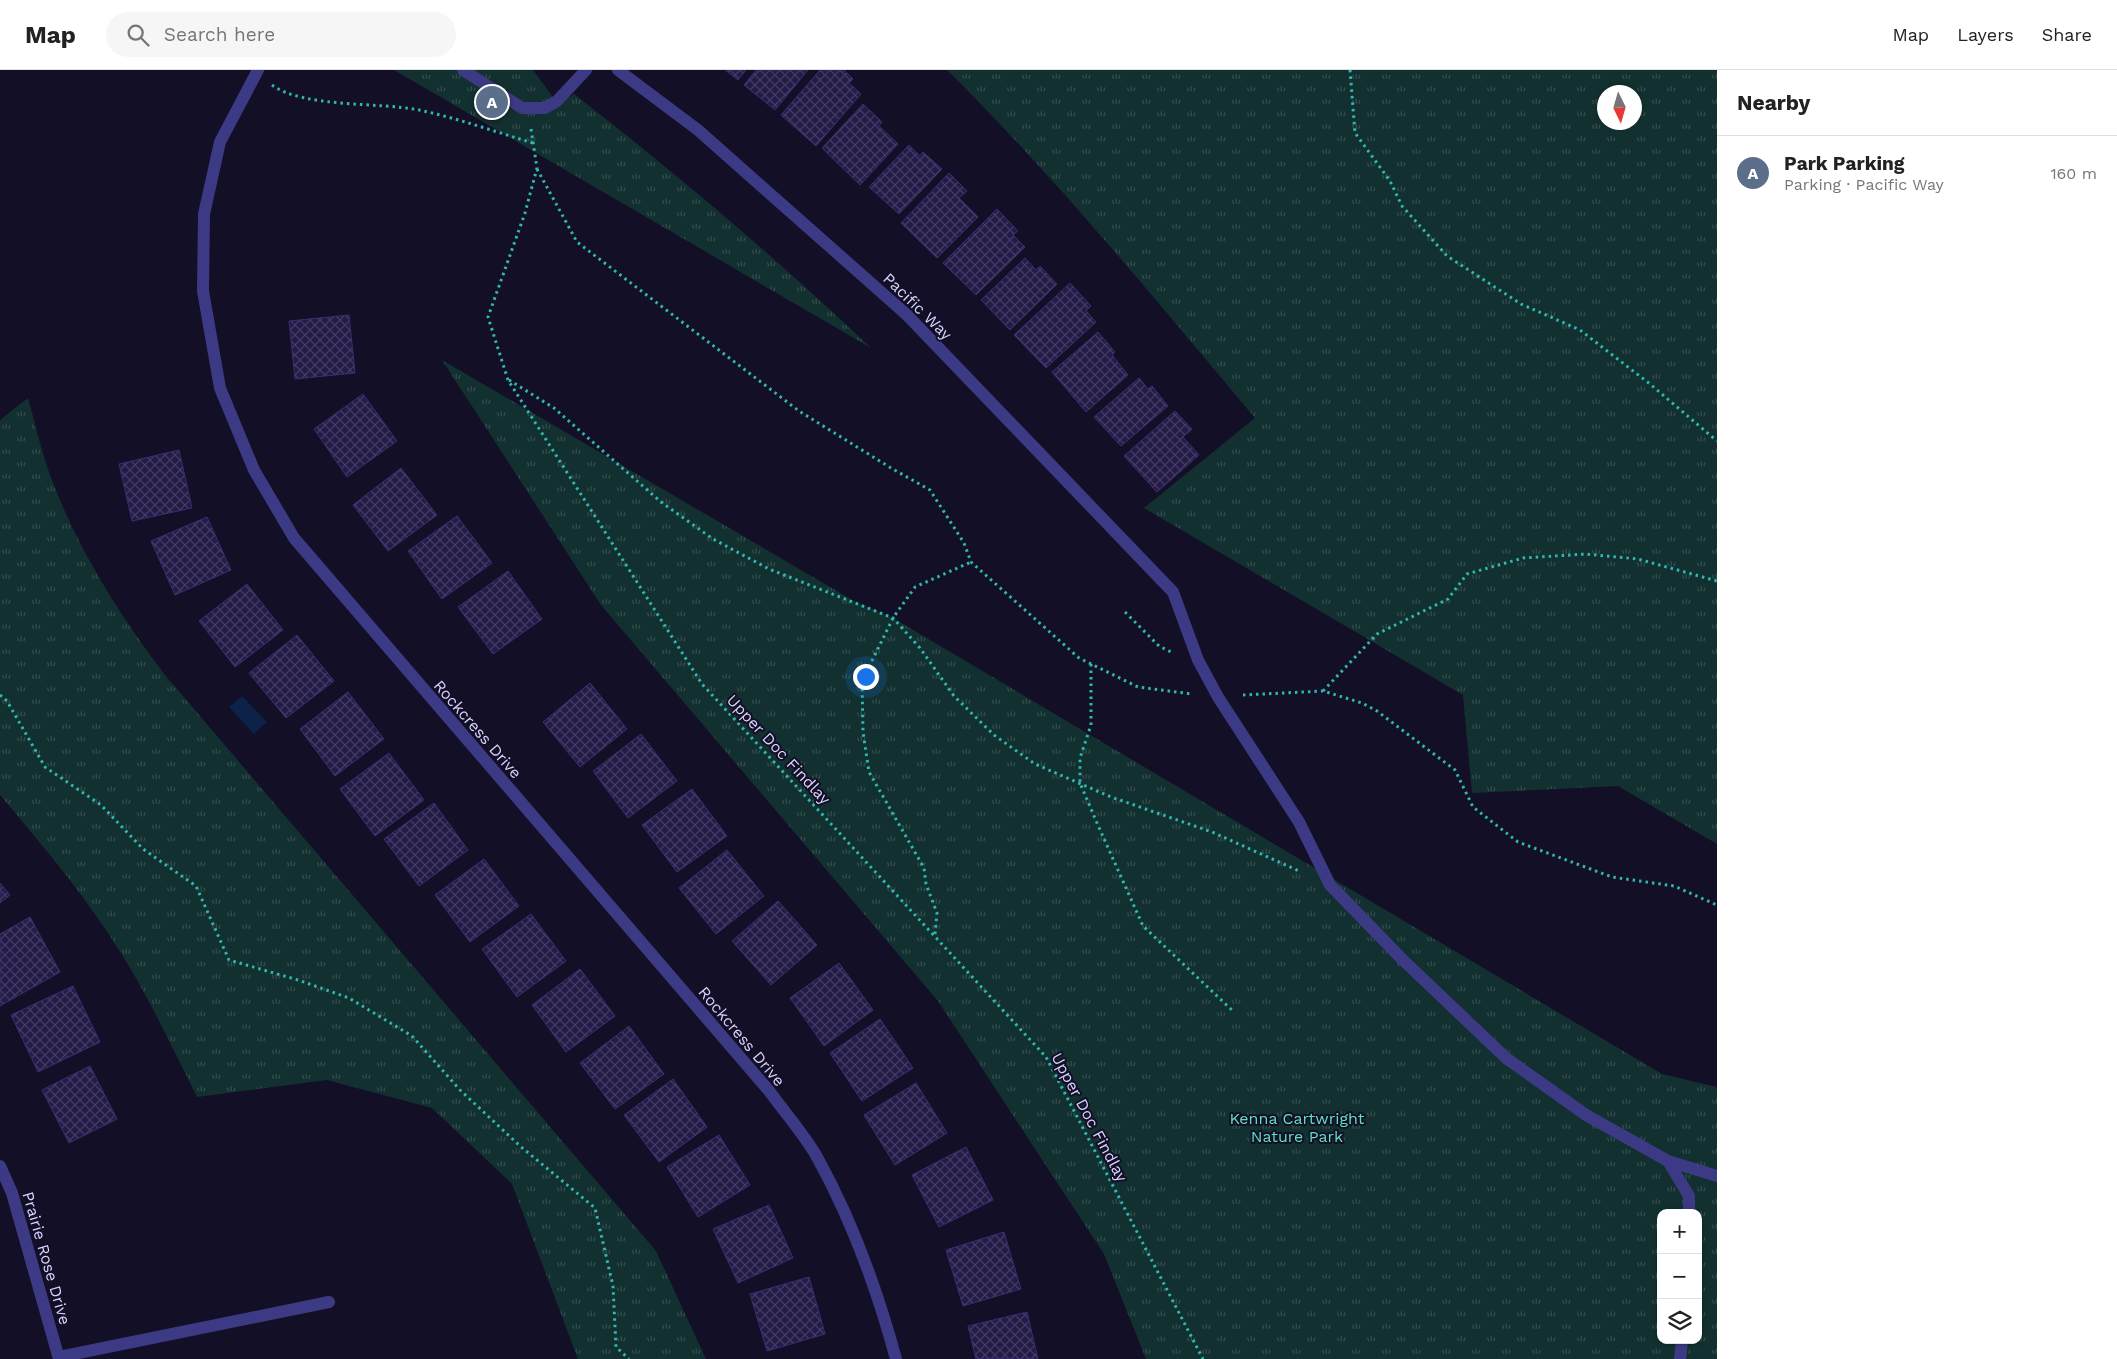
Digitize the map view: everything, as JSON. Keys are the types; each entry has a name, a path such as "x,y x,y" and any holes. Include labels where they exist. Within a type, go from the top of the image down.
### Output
{"street":[{"path":"462,70 522,108 545,108 557,101 586,70"},
{"name":"Pacific Way","path":"618,70 698,130 907,315 1173,592 1196,655"},
{"name":"Rockcress Drive","path":"257,71 220,142 204,214 203,291 220,388 254,470 294,538 770,1092 811,1148 856,1237 884,1312 896,1359"},
{"path":"1196,655 1218,697 1299,822 1330,885 1403,960 1506,1058 1586,1115 1668,1161 1717,1176"},
{"path":"1668,1161 1689,1196 1689,1209"},
{"name":"Prairie Rose Drive","path":"0,1166 12,1194 59,1358"},
{"path":"59,1358 329,1302"},
{"path":"1680,1359 1682,1344"}],"path":[{"path":"1350,70 1355,133 1390,182 1402,206 1447,256 1521,304 1580,330 1650,384 1717,441"},
{"path":"257,71 283,93 352,104 418,110 533,143"},
{"name":"Upper Doc Findlay","path":"522,108 530,120 537,168 525,213 488,317 508,380 702,684 934,934 1046,1058 1203,1359"},
{"path":"537,168 577,242 800,411 930,490 964,543 971,562 1079,658 1138,687 1218,697 1323,691 1362,702 1377,710 1455,770 1472,807 1518,842 1612,877 1674,886 1717,904"},
{"path":"508,380 554,408 661,502 713,539 768,570 893,618 920,648 954,696 994,735 1035,764 1111,797 1212,832 1330,885"},
{"path":"1323,691 1377,634 1448,598 1467,574 1523,558 1586,554 1638,559 1717,581"},
{"path":"934,934 937,913 926,884 924,868 869,772 863,732 862,681 893,618 915,586 971,562"},
{"path":"1124,612 1159,646 1178,655 1196,655"},
{"path":"1091,664 1091,725 1080,758 1080,783 1143,926 1234,1012"},
{"path":"0,695 7,701 45,767 101,806 143,849 196,886 229,960 298,980 349,998 412,1036 460,1090 520,1146 596,1208 613,1286 616,1347 629,1359"}],"green space":[{"path":"394,70 533,70 558,104 574,94 726,217 871,348"},
{"path":"947,70 1717,70 1717,844 1618,786 1472,793 1463,695 1144,508 1255,418 1105,240"},
{"name":"Kenna Cartwright Nature Park","path":"442,360 854,601 893,618 1662,1074 1717,1087 1717,1359 1146,1359 1104,1254 938,1001 601,605"},
{"path":"28,398 50,475 61,502 86,554 131,628 165,675 656,1251 706,1359 578,1359 512,1184 432,1108 327,1080 197,1097 145,995 110,936 71,882 0,795 0,420"}],"water":[{"path":"242,696 267,722 254,734 229,707"}],"building":[{"path":"725,70 746,70 738,80"},
{"path":"756,70 808,70 775,110 744,85"},
{"path":"820,70 844,70 853,79 849,83 861,94 816,146 781,115"},
{"path":"863,104 882,122 879,126 898,144 860,185 822,148"},
{"path":"909,145 920,156 923,152 942,169 899,214 869,187"},
{"path":"949,173 967,191 959,198 978,217 937,258 901,223"},
{"path":"997,209 1018,231 1013,235 1025,247 976,295 943,263"},
{"path":"1025,258 1036,270 1040,266 1057,284 1010,330 981,300"},
{"path":"1070,283 1091,306 1086,311 1096,322 1046,368 1014,335"},
{"path":"349,315 355,373 295,379 289,321"},
{"path":"1098,332 1115,352 1112,355 1128,375 1086,412 1052,372"},
{"path":"1139,378 1148,389 1152,386 1168,406 1121,446 1094,417"},
{"path":"363,394 397,441 347,477 314,429"},
{"path":"1175,411 1192,429 1183,437 1199,455 1157,492 1124,456"},
{"path":"179,450 192,508 132,521 119,464"},
{"path":"401,468 437,515 388,551 353,505"},
{"path":"457,516 492,563 442,599 408,551"},
{"path":"207,517 231,570 175,595 151,541"},
{"path":"508,571 542,619 493,654 458,607"},
{"path":"247,584 283,630 235,667 199,621"},
{"path":"297,635 334,681 286,718 249,673"},
{"path":"590,683 627,729 580,767 543,722"},
{"path":"348,692 384,739 335,776 300,729"},
{"path":"641,734 677,781 628,818 593,771"},
{"path":"389,753 424,800 375,836 340,789"},
{"path":"692,789 727,836 677,872 642,825"},
{"path":"434,803 468,850 419,886 384,839"},
{"path":"727,850 764,896 716,934 679,888"},
{"path":"484,859 519,906 470,942 435,895"},
{"path":"0,883 10,895 0,903"},
{"path":"778,901 817,945 771,985 732,941"},
{"path":"531,914 566,961 517,997 482,949"},
{"path":"30,917 60,972 0,1006 0,934"},
{"path":"839,963 873,1010 824,1046 790,998"},
{"path":"580,969 615,1016 566,1052 532,1005"},
{"path":"73,986 100,1042 38,1072 11,1015"},
{"path":"880,1019 913,1068 862,1101 830,1053"},
{"path":"629,1026 664,1074 615,1109 580,1063"},
{"path":"90,1066 117,1119 69,1143 42,1090"},
{"path":"673,1079 707,1127 659,1162 624,1115"},
{"path":"916,1083 947,1133 895,1165 864,1115"},
{"path":"719,1135 750,1185 698,1217 667,1167"},
{"path":"966,1147 993,1200 939,1227 912,1175"},
{"path":"769,1205 793,1258 738,1283 713,1229"},
{"path":"1004,1232 1021,1289 963,1306 946,1250"},
{"path":"809,1277 825,1334 767,1351 750,1294"},
{"path":"1027,1312 1038,1359 976,1359 968,1326"}],"place":[{"name":"Park Parking","path":"492,102"}]}
